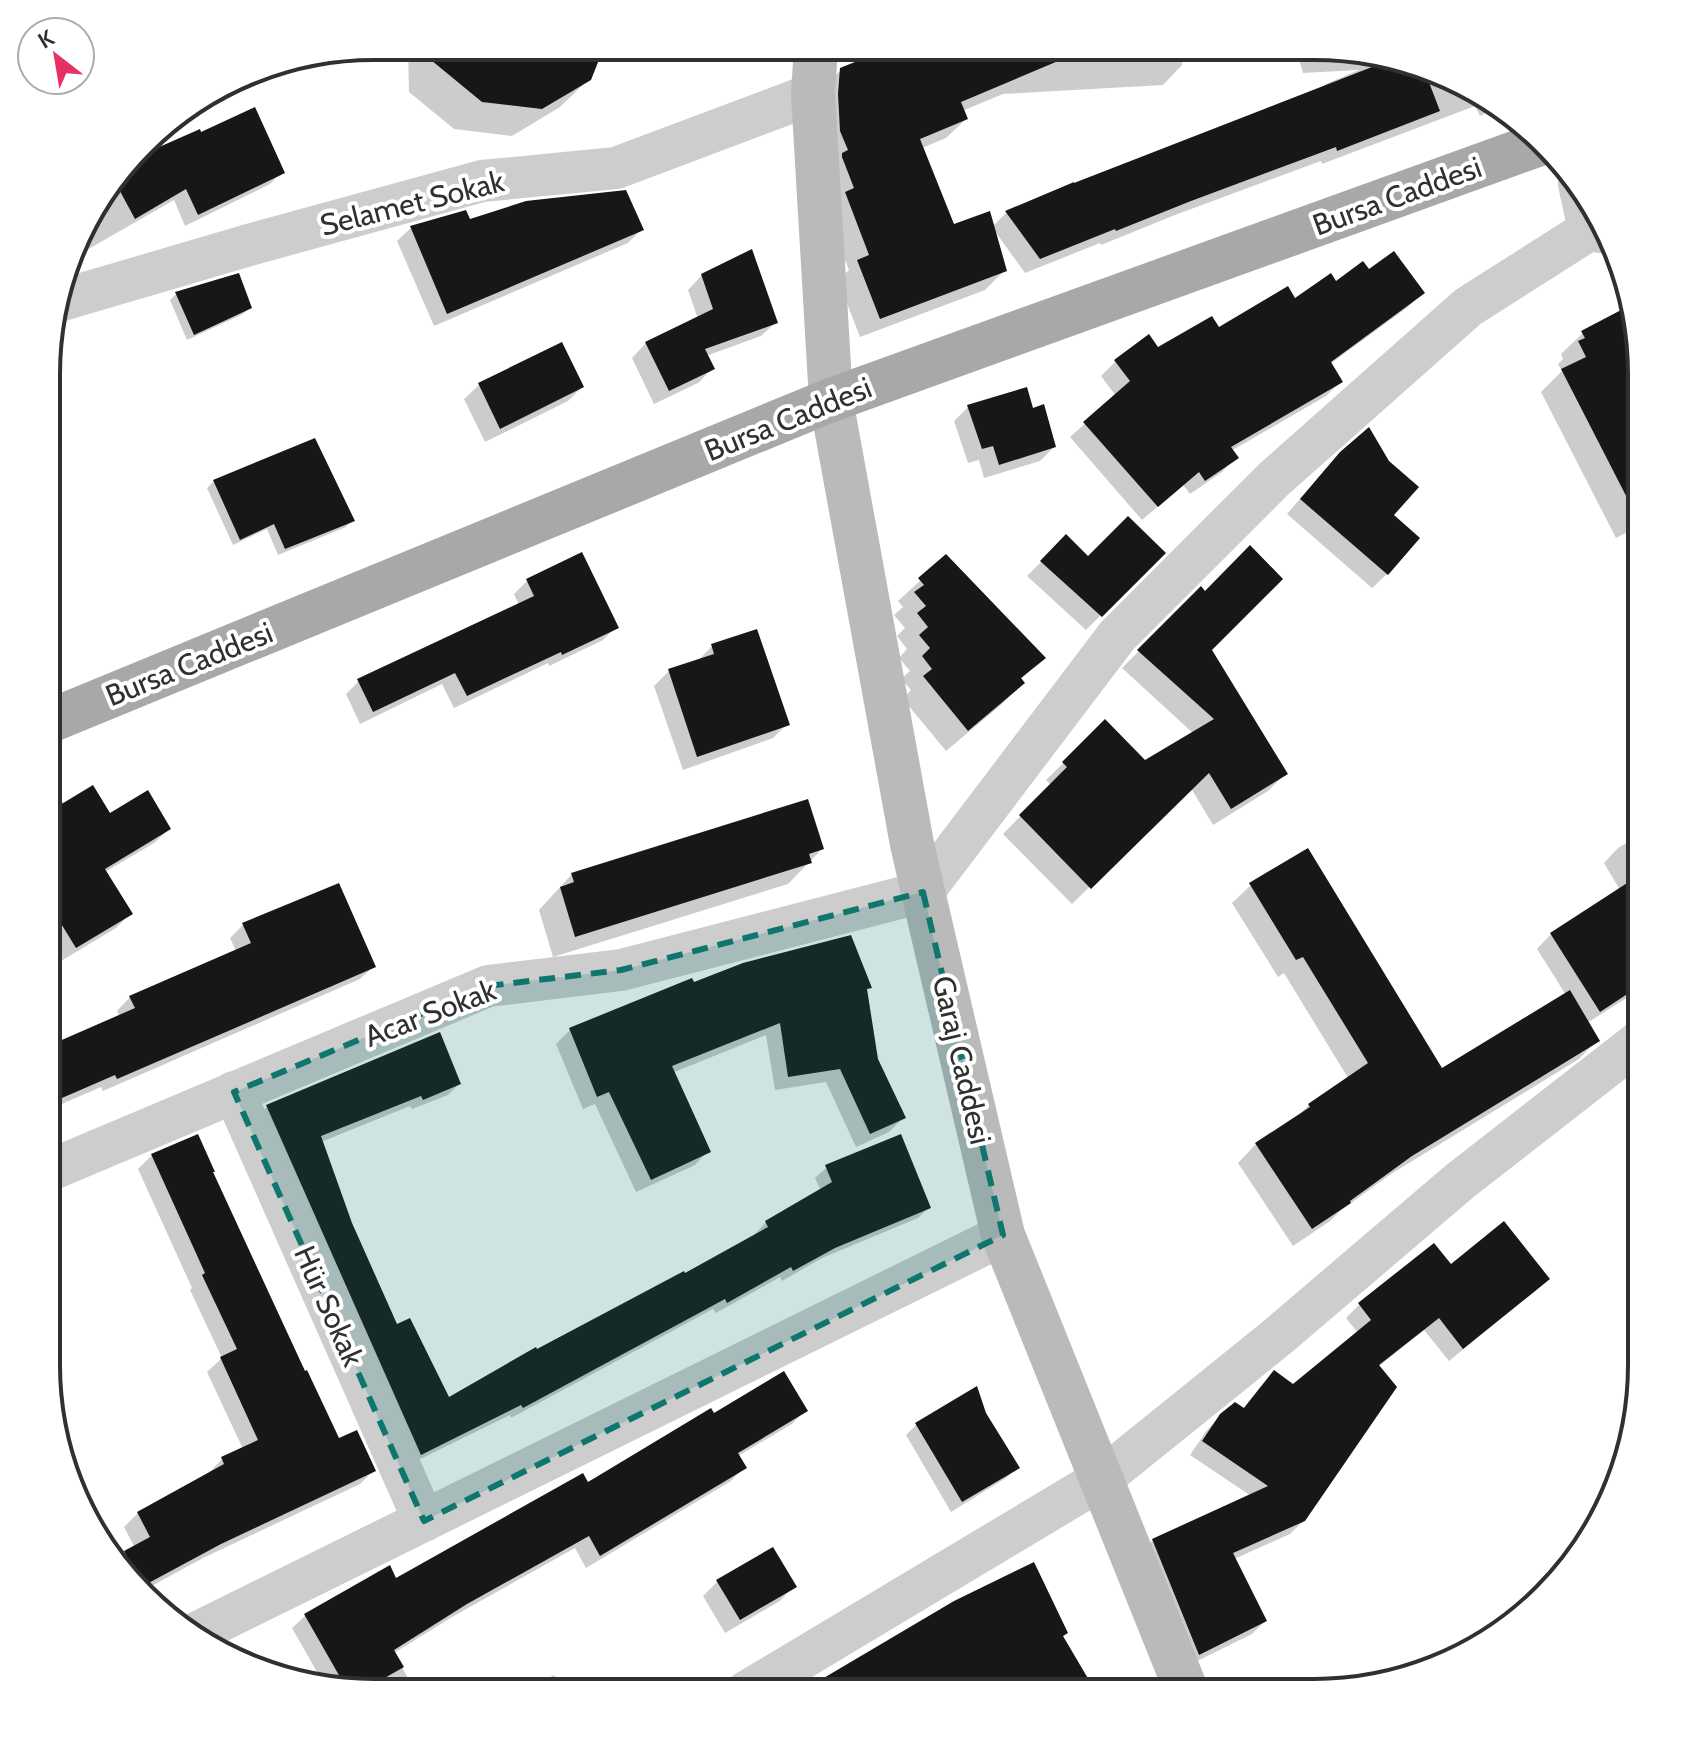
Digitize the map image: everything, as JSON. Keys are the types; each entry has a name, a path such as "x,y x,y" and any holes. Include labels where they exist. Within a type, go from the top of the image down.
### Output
{"main road":[{"name":"Bursa Caddesi","path":"60,717 831,400 1531,147"}],"street":[{"name":"Garaj Caddesi","path":"815,60 813,94 831,400 912,844 1003,1235 1182,1679"},
{"name":"Selamet Sokak","path":"70,298 482,181 616,168 813,94"},
{"path":"923,892 1117,636 1274,479 1468,307 1595,234"},
{"name":"Acar Sokak","path":"60,1166 488,986 621,970 923,892"},
{"path":"768,1679 1100,1480 1276,1338 1460,1181 1628,1050"},
{"name":"Hür Sokak","path":"234,1092 424,1521"},
{"path":"204,1629 1003,1235"}],"highlighted area":[{"path":"923,892 1003,1235 424,1521 234,1092 488,986 621,970"}],"building":[{"path":"431,60 599,60 591,80 542,109 482,102"},
{"path":"860,60 1061,60 961,102 968,119 920,139 954,224 990,211 1007,271 880,319 857,260 869,255 845,192 854,188 842,157 842,153 848,150 840,131 840,68"},
{"path":"1375,66 1429,82 1440,111 1040,259 1005,211"},
{"path":"255,107 285,173 198,215 186,189 135,219 120,190 125,183 156,149 200,129 201,132"},
{"path":"626,190 644,230 447,314 410,226 466,210 470,219 526,201"},
{"path":"752,249 778,323 705,349 715,369 669,391 645,342 713,309 701,274"},
{"path":"1394,251 1425,293 1331,362 1343,382 1231,447 1239,458 1205,481 1199,472 1158,507 1083,422 1130,381 1114,360 1149,334 1158,347 1212,316 1219,327 1288,286 1295,298 1331,273 1336,281 1363,261 1369,269"},
{"path":"239,273 252,308 194,335 175,292"},
{"path":"1621,310 1628,374 1628,500 1561,369 1586,357 1578,341 1585,338 1581,331"},
{"path":"562,342 584,387 500,429 478,383"},
{"path":"1027,387 1033,408 1044,404 1056,447 999,465 993,446 982,449 967,405"},
{"path":"1369,427 1389,461 1419,487 1394,515 1420,538 1388,575 1300,499 1340,452"},
{"path":"315,438 355,521 285,549 274,524 240,540 213,480"},
{"path":"1128,516 1166,553 1102,617 1040,561 1066,534 1088,556"},
{"path":"1250,545 1283,579 1212,650 1288,774 1231,809 1209,773 1091,889 1019,815 1067,767 1062,762 1105,719 1145,760 1214,719 1137,650 1201,586 1205,591"},
{"path":"582,552 619,628 467,696 455,673 373,712 357,679 534,596 526,579"},
{"path":"946,554 1046,658 1021,678 1025,683 968,731 923,676 932,669 922,656 930,648 919,635 928,627 917,613 926,606 914,592 924,585 918,578"},
{"path":"757,629 790,725 697,757 668,669 714,654 711,644"},
{"path":"93,785 110,813 148,790 171,829 105,869 133,914 76,948 60,922 60,805"},
{"path":"808,799 824,849 809,854 812,863 575,937 560,887 574,882 571,873"},
{"path":"1308,848 1442,1068 1570,990 1600,1041 1412,1156 1312,1229 1255,1143 1368,1063 1303,957 1296,960 1249,883"},
{"path":"1628,882 1628,994 1600,1012 1550,933"},
{"path":"339,883 376,967 117,1079 115,1075 60,1099 60,1041 135,1008 129,996 251,943 242,923"},
{"path":"851,935 872,988 867,989 878,1059 906,1118 870,1134 840,1069 788,1077 780,1023 672,1066 711,1152 651,1180 609,1092 597,1097 569,1028 692,978 694,982 743,963"},
{"path":"440,1032 461,1084 423,1100 421,1096 321,1136 352,1223 397,1324 410,1318 449,1397 536,1347 685,1273 768,1227 765,1221 832,1182 825,1165 901,1134 931,1208 835,1248 793,1271 791,1267 727,1303 725,1299 523,1408 521,1405 421,1455 266,1105"},
{"path":"198,1134 305,1371 339,1438 357,1430 376,1471 221,1544 148,1583 124,1551 150,1537 137,1512 224,1464 221,1457 258,1440 220,1357 237,1349 151,1154"},
{"path":"1504,1221 1550,1279 1463,1349 1439,1318 1379,1365 1397,1387 1305,1521 1233,1553 1267,1621 1199,1655 1152,1539 1268,1486 1202,1441 1220,1414 1235,1402 1244,1408 1274,1370 1293,1384 1371,1320 1358,1303 1434,1243 1451,1264"},
{"path":"784,1371 808,1411 738,1453 747,1468 600,1556 589,1536 467,1604 394,1650 404,1667 383,1679 340,1677 304,1614 390,1565 396,1578 583,1473 588,1482 711,1408 714,1413"},
{"path":"977,1386 986,1413 1020,1468 962,1502 915,1423"},
{"path":"773,1547 797,1587 740,1620 716,1580"},
{"path":"1034,1562 1068,1633 1063,1636 1088,1679 822,1679 954,1601"}]}
